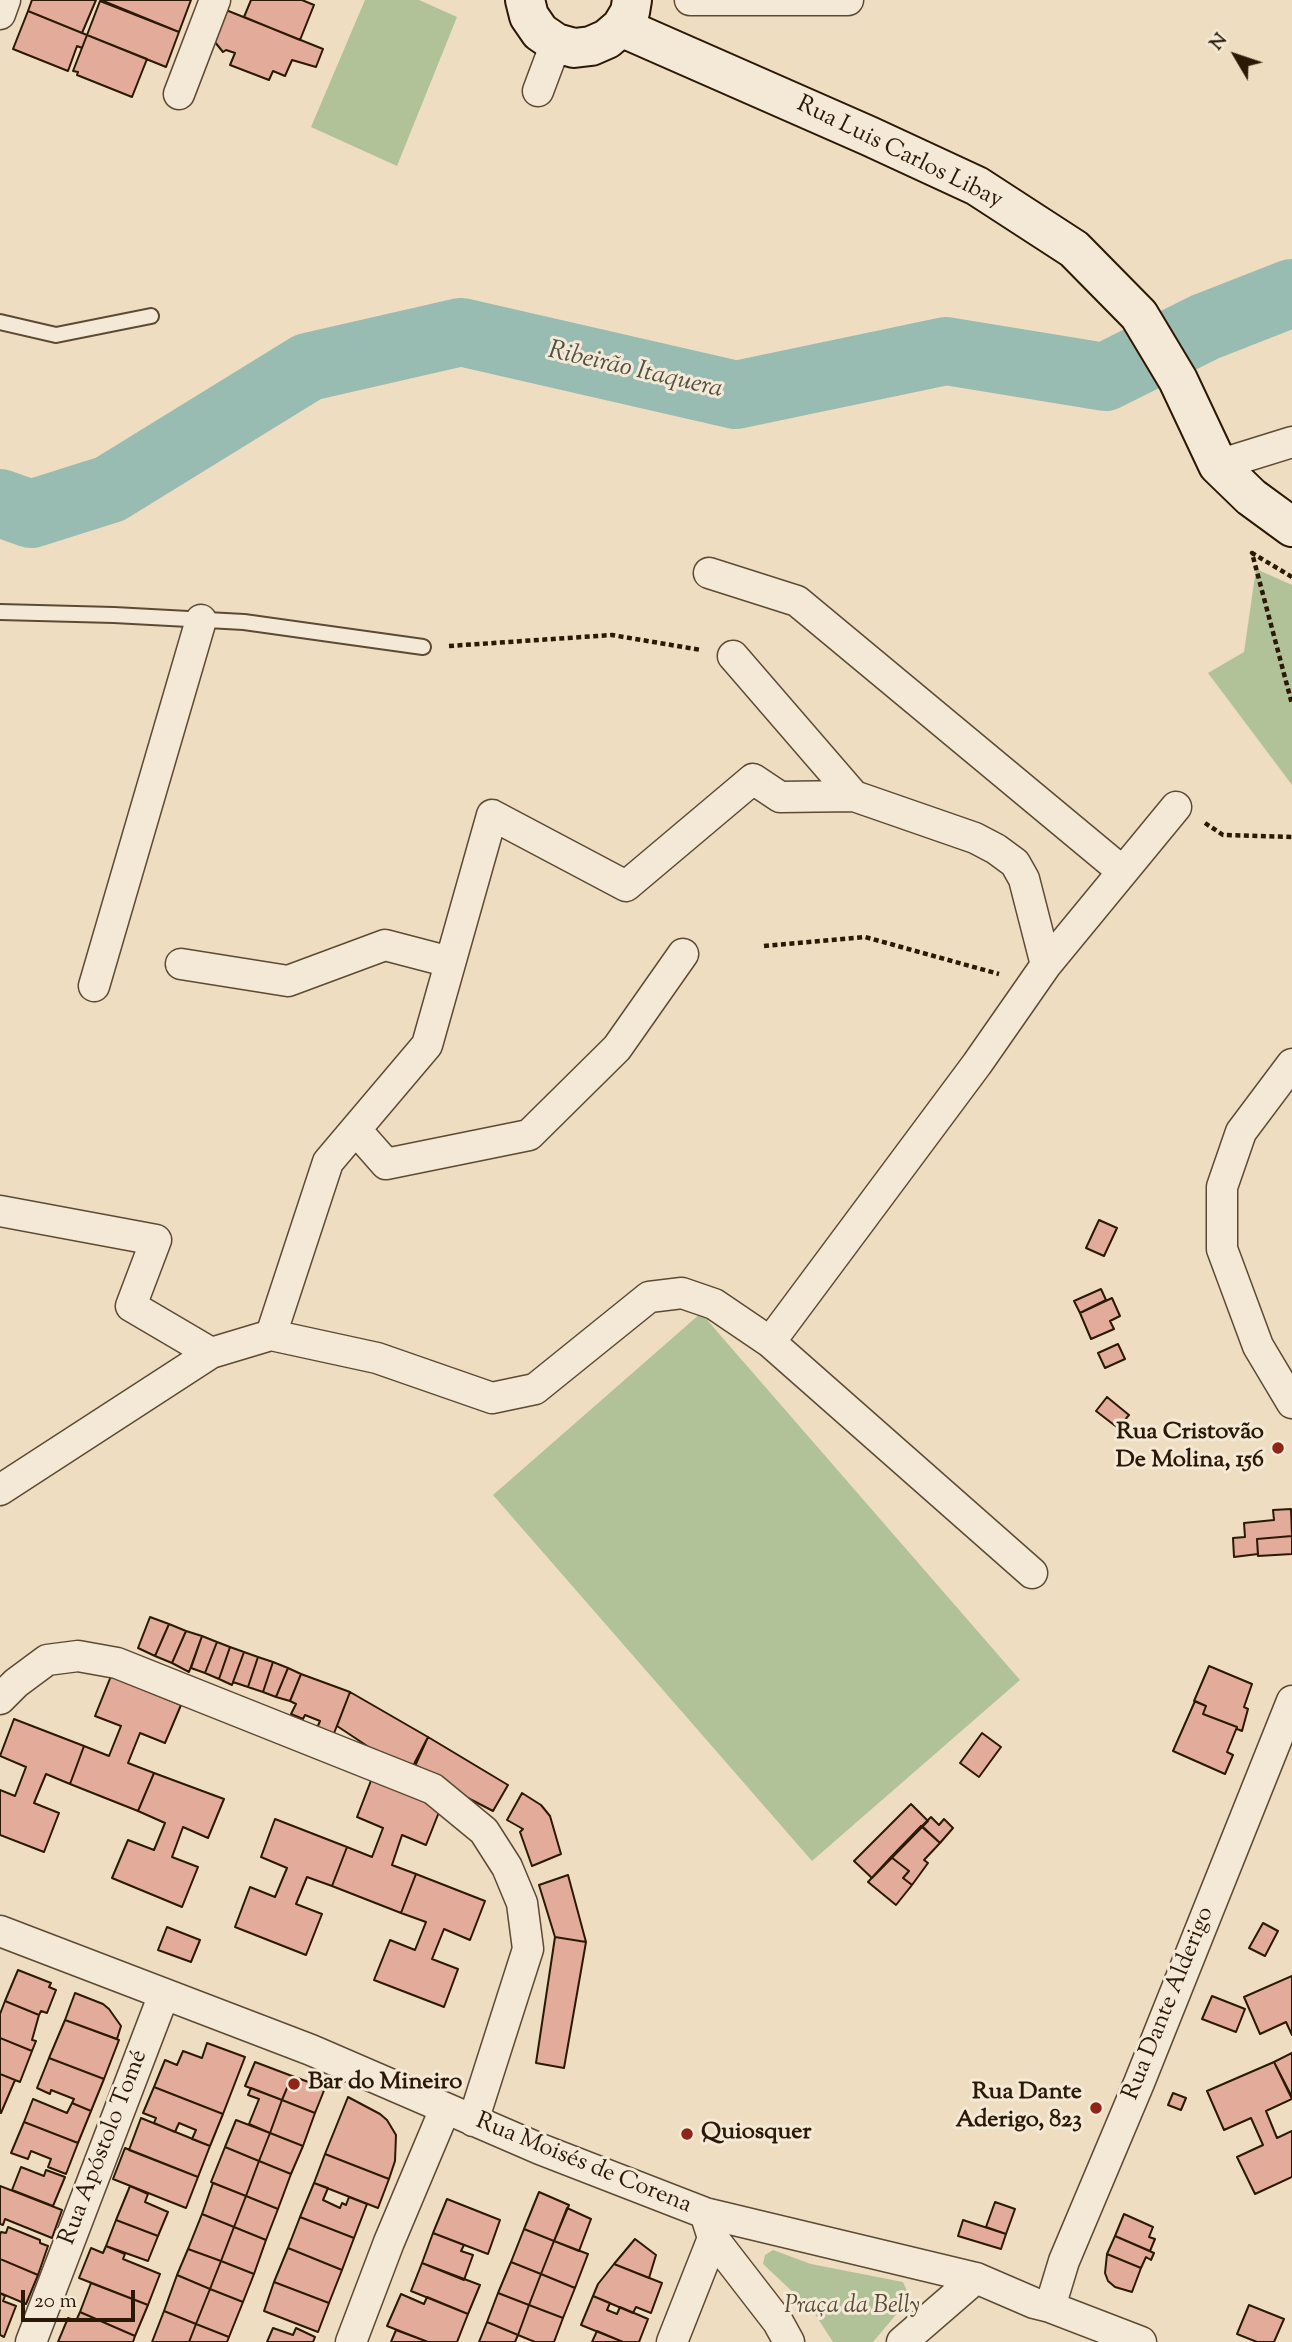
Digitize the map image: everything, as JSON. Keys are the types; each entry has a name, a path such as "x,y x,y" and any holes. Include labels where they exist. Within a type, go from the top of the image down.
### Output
{"street":[{"path":"0,14 5,0"},
{"path":"179,94 215,0"},
{"path":"525,0 528,16 540,32 556,43 574,48 591,46 607,39 627,14"},
{"path":"690,0 848,0"},
{"name":"Rua Luis Carlos Libay","path":"627,14 869,136 977,187 1074,249 1139,315 1178,380 1218,465 1251,497 1292,527"},
{"path":"538,91 556,43"},
{"path":"1218,465 1292,442"},
{"path":"709,573 797,601 1122,871"},
{"path":"94,986 201,620"},
{"path":"733,656 854,796"},
{"path":"271,1335 328,1163 427,1045 492,815 626,886 753,779 780,797 854,796 975,838 1015,863 1024,879 1040,974"},
{"path":"770,1342 977,1064 1040,974 1176,807"},
{"path":"181,964 288,981 385,945 450,962"},
{"path":"356,1130 386,1164 529,1135 617,1048 683,954"},
{"path":"1292,1064 1241,1132 1222,1187 1222,1249 1258,1346 1292,1403"},
{"path":"0,1211 156,1240 131,1306 211,1353"},
{"path":"0,1490 211,1353 271,1335 377,1358 492,1398 535,1389 649,1297 682,1293 714,1304 770,1342 1032,1573"},
{"path":"0,1699 47,1660 78,1656 117,1662 433,1789 484,1831 507,1867 522,1903 528,1950 473,2121"},
{"name":"Rua Dante Alderigo","path":"1050,2307 1064,2260 1139,2083 1292,1701"},
{"name":"Rua Moisés de Corena","path":"0,1931 311,2050 709,2225 976,2278 1034,2303 1141,2342"},
{"name":"Rua Apóstolo Tomé","path":"31,2342 164,1994"},
{"path":"351,2342 389,2242 445,2109"},
{"path":"672,2342 709,2225"},
{"path":"709,2225 778,2322 789,2342"},
{"path":"902,2342 976,2278"}],"lane":[{"path":"0,323 56,335 151,316"},
{"path":"0,612 244,622 423,648"}],"path":[{"path":"1292,577 1252,553 1292,704"},
{"path":"423,648 612,635 733,656"},
{"path":"1176,807 1197,817 1223,835 1292,837"},
{"path":"764,946 865,937 1040,974"}],"green space":[{"path":"365,0 419,0 457,17 397,166 311,127"},
{"path":"1256,569 1292,585 1292,785 1208,673 1244,652"},
{"path":"701,1313 1020,1680 812,1861 493,1495"},
{"name":"Praça da Belly","path":"773,2250 811,2264 903,2282 910,2298 873,2342 833,2342 813,2311 763,2264 765,2255"}],"building":[{"path":"32,0 96,0 82,33 28,11"},
{"path":"101,0 191,0 179,32"},
{"path":"251,0 302,0 314,5 300,40 244,17"},
{"path":"100,1 179,32 166,67 87,35"},
{"path":"226,10 323,49 316,67 292,60 285,76 273,71 269,80 230,65 235,53 226,50 223,52 214,41"},
{"path":"28,11 87,35 82,48 77,46 68,71 13,49"},
{"path":"87,35 147,59 132,97 73,71"},
{"path":"1099,1220 1117,1228 1104,1256 1086,1248"},
{"path":"1101,1289 1106,1300 1080,1313 1074,1301"},
{"path":"1112,1298 1120,1316 1110,1321 1114,1329 1091,1339 1080,1313"},
{"path":"1118,1344 1125,1359 1105,1368 1098,1353"},
{"path":"1107,1397 1129,1415 1118,1428 1096,1411"},
{"path":"1291,1509 1292,1536 1257,1539 1258,1554 1234,1557 1233,1538 1245,1537 1244,1523 1274,1520 1273,1510"},
{"path":"1292,1536 1292,1554 1258,1556 1257,1539"},
{"path":"150,1617 169,1624 155,1656 138,1648"},
{"path":"169,1624 186,1631 172,1663 155,1656"},
{"path":"186,1631 202,1636 189,1672 172,1663"},
{"path":"202,1636 217,1642 205,1673 191,1668"},
{"path":"217,1642 230,1647 219,1679 205,1673"},
{"path":"230,1647 244,1652 232,1685 219,1679"},
{"path":"244,1652 258,1657 248,1687 233,1682"},
{"path":"258,1657 273,1662 263,1692 248,1687"},
{"path":"273,1662 288,1668 276,1697 263,1692"},
{"path":"1209,1666 1252,1684 1244,1707 1248,1709 1242,1731 1203,1714 1206,1706 1194,1701"},
{"path":"288,1668 301,1674 290,1701 276,1697"},
{"path":"301,1674 350,1692 331,1741 314,1735 320,1721 305,1715 303,1719 291,1714 296,1704 290,1701"},
{"path":"111,1676 181,1705 165,1743 140,1733 128,1763 154,1773 138,1811 70,1784 84,1746 109,1756 121,1726 95,1716"},
{"path":"350,1692 428,1737 411,1775 337,1726"},
{"path":"1195,1701 1206,1706 1203,1714 1237,1727 1227,1752 1233,1755 1225,1774 1173,1751"},
{"path":"14,1719 84,1746 70,1784 46,1774 34,1803 59,1813 44,1852 0,1835 0,1790 15,1796 26,1767 0,1756"},
{"path":"982,1733 1001,1747 979,1777 960,1763"},
{"path":"428,1737 508,1785 493,1811 441,1784 443,1781 414,1764"},
{"path":"154,1773 224,1799 208,1838 183,1827 172,1857 198,1867 182,1907 112,1878 128,1840 154,1850 165,1823 138,1811"},
{"path":"372,1778 441,1807 426,1845 402,1835 392,1865 416,1874 401,1913 332,1886 347,1847 372,1857 383,1828 357,1817"},
{"path":"522,1793 541,1805 550,1816 561,1854 532,1866 520,1832 523,1829 507,1820"},
{"path":"911,1804 928,1821 872,1878 854,1861"},
{"path":"931,1817 939,1825 944,1819 953,1828 940,1843 922,1826"},
{"path":"275,1819 347,1847 332,1886 307,1877 296,1904 322,1914 306,1955 235,1927 250,1887 275,1897 287,1868 261,1857"},
{"path":"921,1826 940,1843 924,1860 928,1863 912,1885 903,1878 909,1871 891,1857"},
{"path":"891,1857 909,1871 903,1878 912,1885 896,1905 868,1882"},
{"path":"416,1874 485,1901 470,1940 444,1929 432,1959 458,1969 444,2007 374,1980 390,1940 415,1950 426,1922 401,1913"},
{"path":"568,1875 586,1942 555,1937 539,1885"},
{"path":"1263,1923 1278,1931 1265,1956 1249,1948"},
{"path":"167,1927 200,1940 191,1962 158,1950"},
{"path":"555,1937 586,1942 564,2068 536,2063"},
{"path":"18,1970 51,1983 49,1987 56,1990 47,2013 41,2011 39,2015 5,2001"},
{"path":"1292,1976 1292,2035 1286,2022 1260,2034 1244,1997"},
{"path":"75,1993 109,2009 121,2026 117,2039 65,2020"},
{"path":"1212,1996 1245,2009 1236,2032 1202,2019"},
{"path":"5,2001 39,2015 32,2051 0,2038 0,2014"},
{"path":"65,2020 119,2040 104,2079 49,2058"},
{"path":"0,2038 32,2051 20,2082 0,2074"},
{"path":"207,2043 245,2057 223,2114 154,2087 165,2060 177,2065 183,2051 202,2058"},
{"path":"1292,2053 1292,2097 1274,2062"},
{"path":"49,2058 104,2079 91,2111 72,2103 74,2099 37,2088"},
{"path":"255,2062 292,2076 282,2100 245,2086"},
{"path":"1274,2062 1292,2099 1266,2111 1277,2138 1292,2131 1292,2177 1255,2194 1237,2157 1263,2145 1251,2118 1224,2130 1207,2091"},
{"path":"0,2074 15,2080 1,2113 0,2113"},
{"path":"292,2076 325,2088 315,2113 282,2100"},
{"path":"154,2087 223,2114 210,2146 192,2139 196,2130 179,2123 175,2132 154,2123 156,2118 143,2113"},
{"path":"251,2088 282,2100 270,2133 249,2124 259,2099 248,2095"},
{"path":"1173,2093 1186,2098 1181,2110 1168,2105"},
{"path":"348,2097 380,2114 396,2135 395,2161 389,2179 325,2154"},
{"path":"33,2099 67,2113 72,2103 91,2111 78,2143 24,2122"},
{"path":"282,2100 315,2113 303,2146 270,2133"},
{"path":"141,2118 210,2146 198,2177 129,2150"},
{"path":"236,2120 270,2133 259,2161 225,2147"},
{"path":"24,2122 78,2143 66,2174 48,2167 51,2159 31,2151 28,2159 11,2153"},
{"path":"270,2133 303,2146 291,2174 259,2161"},
{"path":"225,2147 259,2161 246,2196 211,2182"},
{"path":"125,2148 198,2177 186,2208 113,2179"},
{"path":"325,2154 389,2179 378,2208 314,2183"},
{"path":"259,2161 291,2174 278,2209 246,2196"},
{"path":"21,2167 44,2176 46,2170 65,2177 53,2206 12,2190"},
{"path":"213,2183 246,2196 234,2227 202,2214"},
{"path":"314,2183 328,2188 323,2200 340,2208 342,2203 346,2205 349,2197 367,2204 354,2238 300,2217"},
{"path":"0,2186 62,2210 52,2238 5,2219 3,2225 0,2224"},
{"path":"130,2186 148,2194 145,2202 168,2212 158,2236 116,2220"},
{"path":"539,2192 569,2205 554,2241 524,2229"},
{"path":"246,2196 278,2209 266,2240 234,2227"},
{"path":"447,2199 500,2220 488,2254 433,2233"},
{"path":"995,2202 1015,2209 1006,2234 986,2227"},
{"path":"567,2208 591,2219 579,2251 554,2241"},
{"path":"202,2214 234,2227 221,2261 188,2249"},
{"path":"1124,2214 1153,2227 1149,2237 1155,2239 1150,2251 1115,2236"},
{"path":"300,2217 354,2238 342,2270 288,2248"},
{"path":"116,2220 158,2236 148,2261 106,2246"},
{"path":"963,2220 1006,2234 1001,2249 958,2236"},
{"path":"8,2227 48,2246 38,2275 0,2259 0,2235 1,2232 6,2233"},
{"path":"234,2227 266,2240 254,2274 221,2261"},
{"path":"524,2229 554,2241 541,2274 511,2262"},
{"path":"433,2233 464,2245 461,2251 473,2255 464,2280 422,2263"},
{"path":"1115,2236 1154,2253 1151,2260 1146,2257 1141,2268 1107,2254"},
{"path":"635,2239 656,2255 649,2278 614,2264"},
{"path":"554,2241 588,2254 575,2288 541,2274"},
{"path":"106,2246 125,2254 123,2259 160,2274 148,2305 79,2278 91,2248 103,2253"},
{"path":"288,2248 342,2270 329,2303 274,2282"},
{"path":"188,2249 221,2261 210,2289 177,2275"},
{"path":"1107,2254 1141,2268 1132,2292 1115,2287 1108,2281 1105,2273"},
{"path":"0,2259 38,2275 26,2304 0,2293"},
{"path":"221,2261 254,2274 243,2302 210,2289"},
{"path":"511,2262 541,2274 529,2305 498,2293"},
{"path":"422,2263 480,2285 468,2314 411,2291"},
{"path":"614,2264 662,2283 651,2313 636,2307 633,2313 593,2296 598,2284"},
{"path":"541,2274 575,2288 563,2318 529,2305"},
{"path":"177,2275 210,2289 196,2324 164,2311"},
{"path":"274,2282 329,2303 318,2332 264,2311"},
{"path":"91,2283 148,2305 135,2336 80,2312"},
{"path":"210,2289 243,2302 229,2337 196,2324"},
{"path":"0,2293 5,2296 3,2301 16,2306 4,2337 0,2335"},
{"path":"498,2293 529,2305 518,2335 487,2322"},
{"path":"401,2294 424,2304 427,2297 468,2314 457,2342 428,2342 387,2326"},
{"path":"593,2296 610,2303 607,2310 617,2314 620,2307 648,2319 639,2342 623,2342 581,2325"},
{"path":"529,2305 563,2318 554,2342 535,2342 518,2335"},
{"path":"1249,2305 1284,2319 1274,2342 1257,2342 1237,2334"},
{"path":"164,2311 196,2324 189,2342 152,2342"},
{"path":"80,2312 135,2336 133,2342 58,2342 68,2318 76,2321"},
{"path":"487,2322 518,2335 515,2342 479,2342"},
{"path":"196,2324 229,2337 227,2342 189,2342"},
{"path":"273,2328 293,2335 296,2328 315,2337 313,2342 267,2342"},
{"path":"396,2330 428,2342 391,2342"},
{"path":"597,2331 623,2342 592,2342"}],"waterway":[{"name":"Ribeirão Itaquera","path":"0,503 31,514 110,489 308,367 461,332 736,395 946,351 1105,377 1205,327 1292,293"}],"place":[{"name":"Rua Cristovão De Molina, 156","path":"1278,1448"},
{"name":"Bar do Mineiro","path":"294,2084"},
{"name":"Rua Dante Aderigo, 823","path":"1096,2108"},
{"name":"Quiosquer","path":"687,2134"}]}
